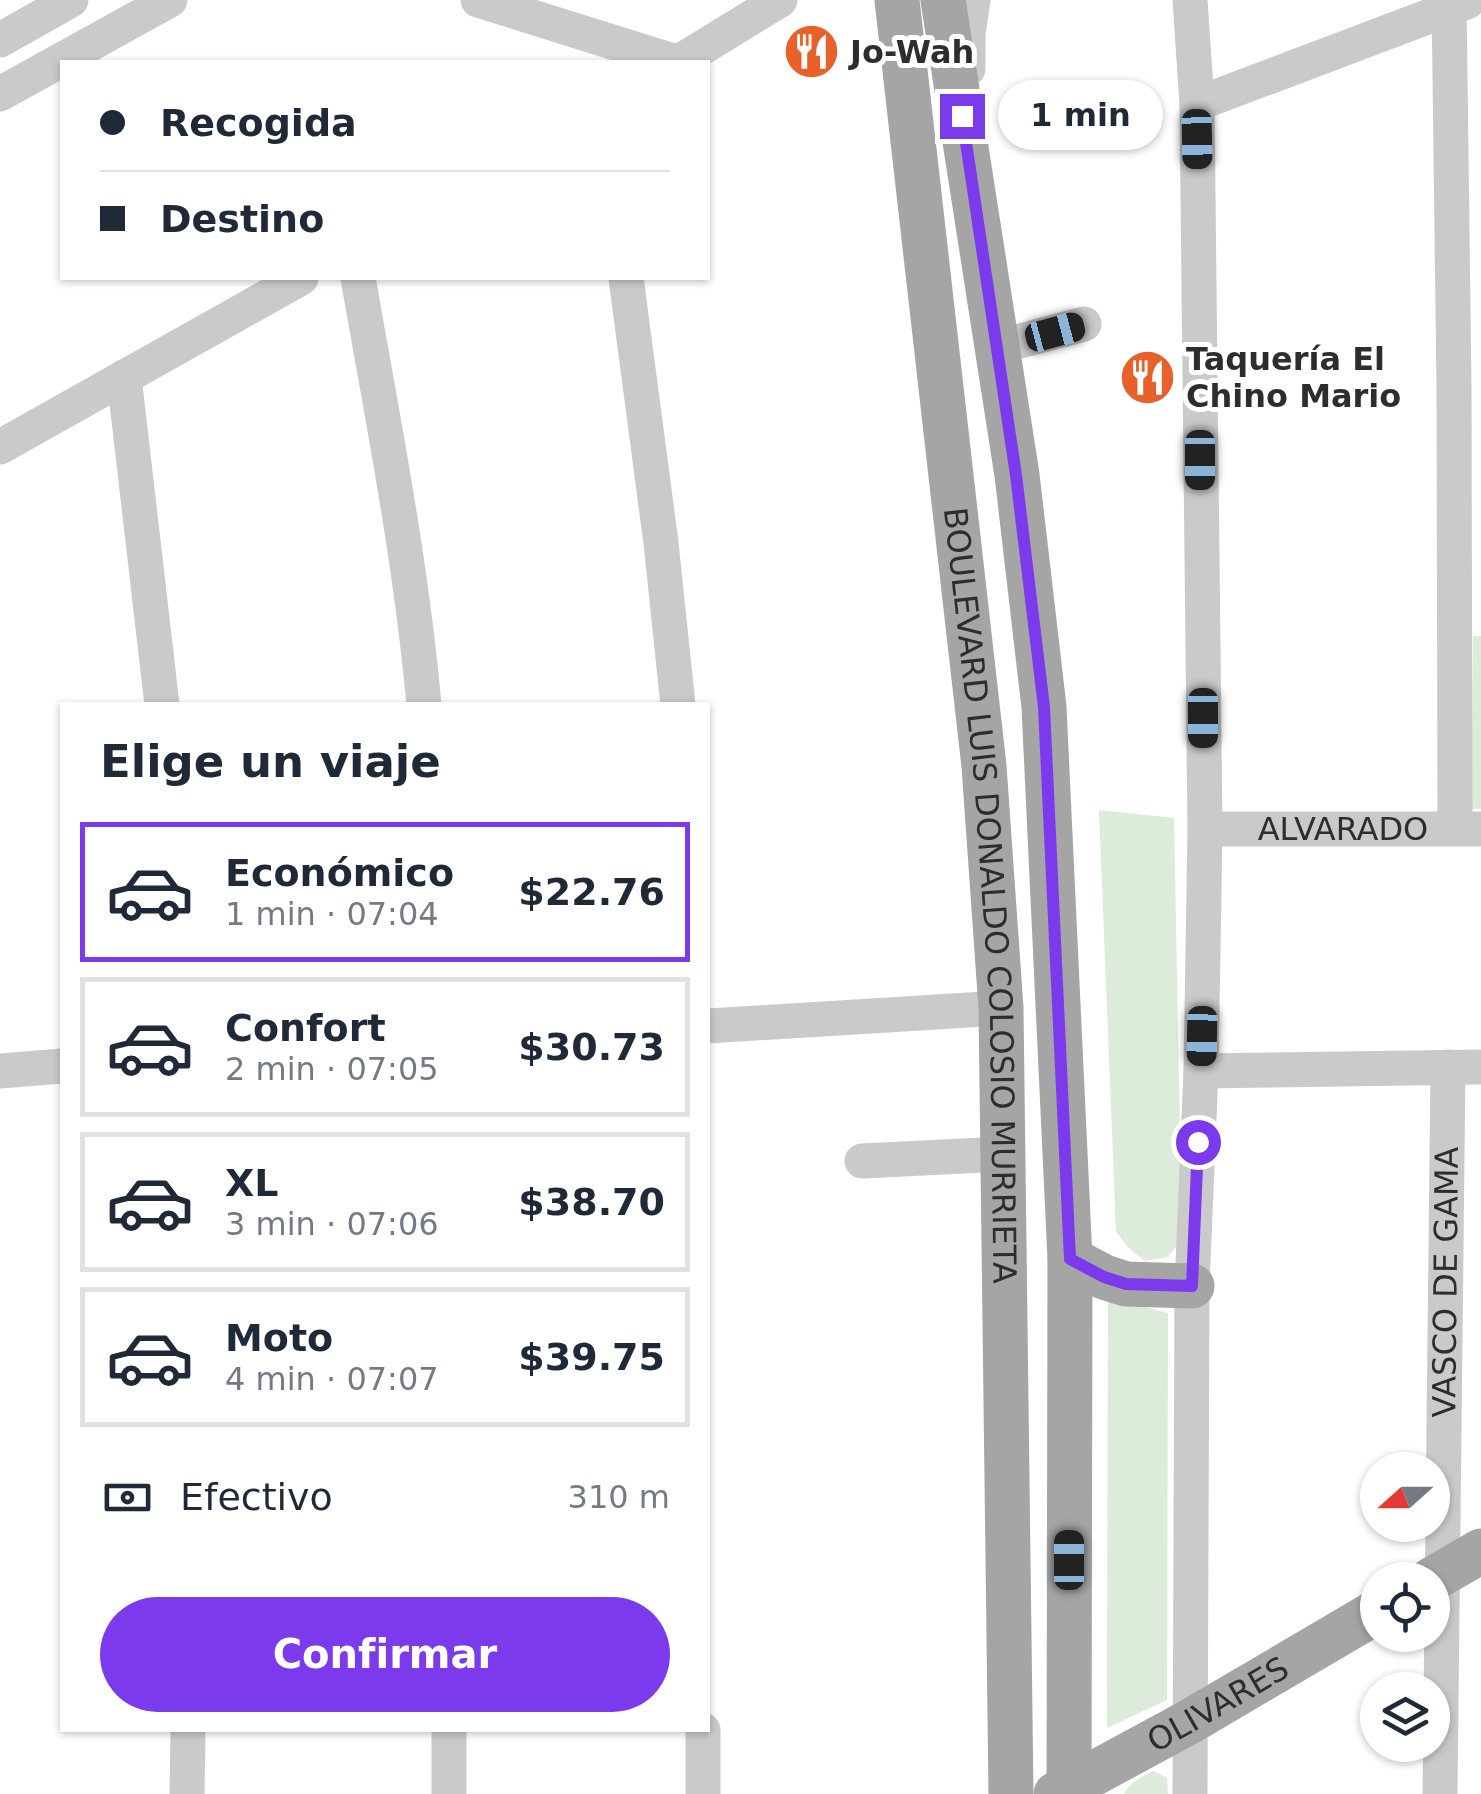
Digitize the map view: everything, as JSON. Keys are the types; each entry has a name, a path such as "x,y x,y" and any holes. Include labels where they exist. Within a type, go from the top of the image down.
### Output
{"main road":[{"name":"BOULEVARD LUIS DONALDO COLOSIO MURRIETA","path":"897,0 984,766 1002,1008 1011,1794"},
{"name":"BOULEVARD LUIS DONALDO COLOSIO MURRIETA","path":"943,0 998,347 1044,707 1070,1259 1065,1792"},
{"path":"1070,1259 1126,1284 1192,1286"},
{"path":"1450,1569 1481,1551"},
{"name":"OLIVARES","path":"1065,1792 1360,1622"}],"street":[{"path":"0,40 71,0"},
{"path":"61,60 170,0"},
{"path":"478,0 672,60"},
{"path":"681,60 753,10 780,0"},
{"path":"968,155 968,34 973,0"},
{"path":"1190,0 1197,104 1185,311 1204,829 1202,1071 1192,1286 1190,1794"},
{"path":"1197,104 1457,3 1468,386 1468,828"},
{"path":"0,94 60,61"},
{"path":"0,447 297,280"},
{"path":"358,280 404,539 424,702"},
{"path":"626,280 678,702"},
{"path":"998,347 1084,324"},
{"path":"124,377 162,702"},
{"name":"ALVARADO","path":"1204,829 1468,828"},
{"path":"710,1026 1002,1008"},
{"path":"0,1071 60,1066"},
{"path":"1202,1071 1464,1067"},
{"name":"VASCO DE GAMA","path":"1437,1562 1464,1067"},
{"path":"862,1161 1003,1154"},
{"name":"VASCO DE GAMA","path":"1437,1652 1440,1794"},
{"path":"187,1794 188,1732"},
{"path":"448,1794 449,1732"},
{"path":"702,1794 703,1732"}],"green space":[{"path":"1473,636 1481,636 1481,809 1471,809"},
{"path":"1099,810 1174,818 1182,1241 1167,1257 1145,1261 1116,1232"},
{"path":"1108,1297 1168,1313 1167,1700 1107,1728"},
{"path":"1154,1771 1167,1778 1168,1794 1124,1794 1133,1783"}],"place":[{"name":"Jo-Wah","path":"811,52"},
{"name":"Taquería El Chino Mario","path":"1147,377"}],"route":[{"path":"962,116 1016,475 1044,707 1070,1259 1126,1284 1192,1286 1198,1142"}]}
